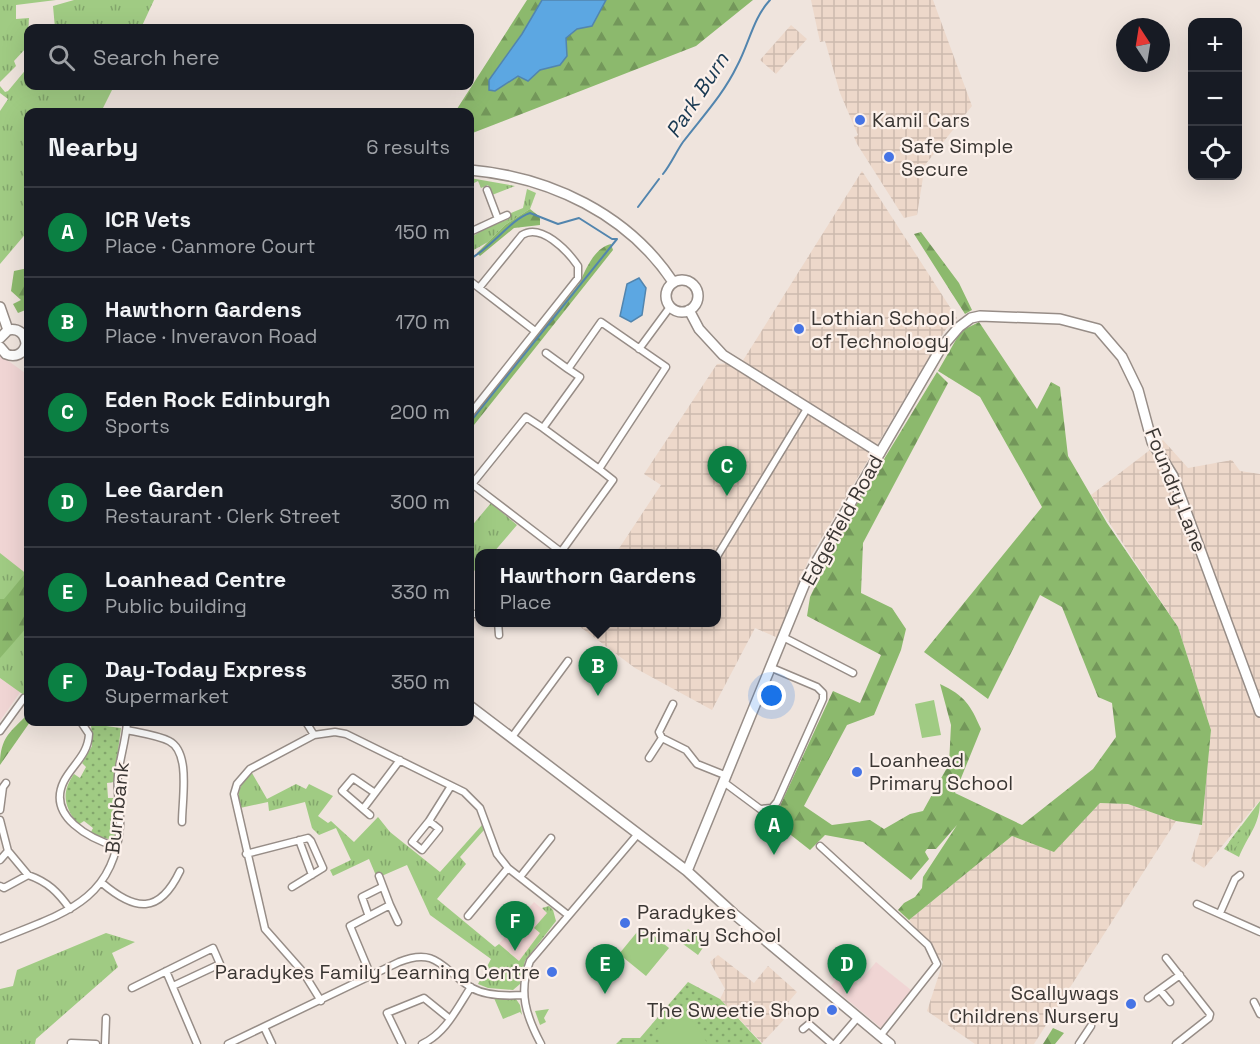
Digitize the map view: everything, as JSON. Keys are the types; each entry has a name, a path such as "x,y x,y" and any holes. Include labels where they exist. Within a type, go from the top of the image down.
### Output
{"street":[{"path":"474,171 533,182 591,206 634,237 654,256 673,282"},
{"path":"487,190 498,219"},
{"path":"474,230 507,215"},
{"path":"474,285 522,235 535,230 543,234 573,260 579,272 578,278 474,409"},
{"path":"688,281 696,287 698,298 689,310 679,312 670,307 665,296 673,282 688,281"},
{"path":"474,287 535,331"},
{"path":"639,349 670,307"},
{"path":"0,308 8,330"},
{"path":"689,310 710,343 739,365 877,451"},
{"name":"Foundry Lane","path":"971,318 1016,316 1060,319 1083,324 1098,329 1122,357 1138,390 1152,442 1173,476 1260,712"},
{"name":"Edgefield Road","path":"687,871 807,578 877,451 941,348 959,327 971,318"},
{"path":"568,369 601,322 666,367 599,469"},
{"path":"0,338 8,330 24,333"},
{"path":"628,341 648,337"},
{"path":"1,351 12,356 24,354"},
{"path":"543,428 580,376 546,353"},
{"path":"721,551 808,407"},
{"path":"474,482 526,417 599,469 613,480 563,549"},
{"path":"474,486 557,549"},
{"path":"498,627 499,635"},
{"path":"784,638 853,673"},
{"path":"512,736 568,661"},
{"path":"846,670 849,662"},
{"path":"673,704 659,732 662,738 686,750 697,764 726,780 760,809 772,808 777,802 823,699 823,693 817,687 772,668"},
{"path":"0,731 24,698"},
{"path":"474,709 687,871 806,975 890,1044"},
{"path":"84,726 89,734 88,749 63,783 60,796 63,808 82,832 94,840 117,847"},
{"name":"Burnbank","path":"0,939 70,909 102,883 117,847 120,822 118,776 127,726"},
{"path":"308,726 314,735"},
{"path":"127,730 167,740 176,746 181,754 184,768 185,812 182,822"},
{"path":"321,1001 303,972 265,929 235,804 237,784 250,769 314,735 335,732 346,734 464,792 480,808 497,854 508,868 568,915"},
{"path":"649,758 662,738"},
{"path":"363,809 400,760"},
{"path":"370,815 342,791 353,778 375,793"},
{"path":"0,810 3,785"},
{"path":"429,821 439,829 422,850 412,842 429,821 451,786"},
{"path":"0,820 8,851 28,875 58,891 70,909"},
{"path":"541,1044 527,1014 523,995 524,979 530,961 637,835"},
{"path":"246,854 308,838 311,840 323,868 292,887"},
{"path":"520,877 551,838"},
{"path":"299,840 312,874"},
{"path":"820,846 911,932 928,945 937,964 880,1035"},
{"path":"0,861 8,851"},
{"path":"468,916 508,868"},
{"path":"102,883 121,899 137,904 148,904 161,899 176,888 180,872"},
{"path":"0,886 3,888 28,875"},
{"path":"1220,913 1235,879 1240,875"},
{"path":"379,876 398,922"},
{"path":"368,914 363,897 382,887"},
{"path":"371,976 350,930 352,923 390,904"},
{"path":"1197,904 1260,932"},
{"path":"132,988 213,948 219,964 173,986"},
{"path":"228,1044 410,958 429,957 438,960 471,987 485,993 523,995"},
{"path":"1166,958 1210,1014 1209,1018 1176,1044"},
{"path":"166,971 197,1044"},
{"path":"1148,998 1180,975"},
{"path":"422,1044 433,1039 450,1019 471,987"},
{"path":"1160,990 1170,1002"},
{"path":"402,1044 387,1013 424,998 450,1019"},
{"path":"1257,1005 1260,1014"},
{"path":"802,1029 809,1024 834,1044 858,1017"},
{"path":"105,1044 106,1018"},
{"path":"1079,1044 1091,1026"},
{"path":"264,1027 272,1044"},
{"path":"71,1043 96,1044"}],"shaded area":[{"path":"811,0 933,0 972,106 925,165 917,215 904,218 857,144 854,137 858,135 840,93 825,41 820,42"},
{"path":"791,25 807,39 776,74 760,60"},
{"path":"862,171 957,318 946,329 808,561 778,638 755,628 712,710 635,668 580,627 721,627 721,549 619,549 661,485 644,474 717,364 742,362"},
{"path":"0,355 24,372 24,610 0,643"},
{"path":"1163,440 1188,468 1232,460 1240,471 1260,474 1260,800 1204,868 1191,860 1202,825 1211,730 1178,627 1091,495"},
{"path":"0,676 21,691 0,721"},
{"path":"1100,803 1128,804 1176,821 1034,1044 975,1044 927,1011 943,962 909,920 1012,836 1054,851"},
{"path":"534,902 547,913 540,933 519,961 499,944"},
{"path":"718,955 754,983 768,966 797,992 786,1005 792,1011 762,1043 720,999 725,989 710,962"},
{"path":"876,962 911,990 881,1028 831,986 843,972 858,984"}],"green space":[{"path":"0,0 56,0 16,5 16,19 29,18 29,24 24,24 24,50 14,61 16,66 0,82"},
{"path":"74,0 154,0 143,24 55,24 53,6"},
{"path":"527,0 753,0 696,46 474,132 474,108 458,108 469,90 474,90 474,82"},
{"path":"24,72 24,90 112,90 103,108 24,108 24,236 0,264 0,111 8,99 0,93 0,86 5,92"},
{"path":"474,179 515,186 492,195 488,185 481,188 478,181 474,183"},
{"path":"527,189 536,193 530,209 505,225 488,242 474,250 474,235 489,226 509,219 511,213 523,208"},
{"path":"530,209 540,217 540,225 514,228 480,256 477,253 505,225"},
{"path":"921,232 959,283 972,310 965,314 914,234"},
{"path":"611,244 613,250 474,425 474,412 579,284 595,254"},
{"path":"24,269 24,311 18,313 13,304 21,300 11,291 14,271"},
{"path":"979,322 1037,409 1051,382 1060,387 1068,456 1107,523 1178,627 1211,730 1202,825 1176,821 1128,804 1100,803 1054,852 1012,836 909,920 898,910 904,903 915,897 922,888 923,877 957,825 936,849 927,849 925,852 929,859 911,880 863,842 825,835 810,850 773,821 833,691 860,703 881,655 807,616 810,597 847,520 937,372 948,383 863,543 861,593 892,608 906,629 901,650 874,715 847,725 804,806 832,825 870,820 884,829 910,814 923,811 949,764 951,725 940,684 966,702 981,729 955,793 1022,825 1093,769 1116,737 1112,703 1098,697 1062,607 1040,595 988,699 924,652 1042,507 980,397 938,371 961,331"},
{"path":"491,503 517,525 496,549 475,549 475,571 474,570 474,523"},
{"path":"0,553 24,572 24,695 0,678"},
{"path":"24,575 24,631 0,658 0,599 4,599"},
{"path":"934,700 941,735 922,738 915,704"},
{"path":"24,718 24,726 27,726 0,765 2,748 11,731"},
{"path":"91,726 121,728 114,782 107,783 108,798 115,798 115,838 112,840 90,834 93,828 84,821 78,825 67,806 67,788 74,774 80,778 86,767 82,763 92,746"},
{"path":"252,773 267,799 296,784 306,789 309,784 333,796 318,816 328,823 331,821 354,842 378,817 390,832 440,872 482,825 484,830 460,857 466,864 437,899 495,947 499,944 519,961 540,933 534,928 547,913 542,908 549,906 553,910 556,921 525,961 520,984 513,990 488,988 478,984 491,959 430,915 407,865 377,878 369,859 333,876 330,870 351,860 336,828 319,835 312,828 305,802 269,811 268,802 240,808 240,788 244,780"},
{"path":"1260,801 1256,823 1239,857 1224,849"},
{"path":"1241,826 1247,830 1235,848 1229,842"},
{"path":"642,926 669,948 646,976 619,954"},
{"path":"688,929 706,943 698,955 679,941"},
{"path":"106,933 135,942 112,953 118,967 36,1039 35,1044 0,1044 0,989 13,986 17,970"},
{"path":"688,982 720,999 762,1044 616,1044 622,1038 640,1038"},
{"path":"494,998 516,999 522,1015 520,1012 503,1019"},
{"path":"549,1009 544,1018 546,1022 540,1025 535,1011"},
{"path":"685,1010 708,1044 664,1044 655,1031"},
{"path":"1053,1028 1064,1033 1055,1044 1043,1044"}],"water":[{"path":"542,0 606,0 592,26 577,29 566,38 567,56 560,65 540,70 528,81 518,76 495,91 489,90 489,80 522,34"},
{"path":"639,278 646,288 642,315 631,322 620,316 627,284"}],"waterway":[{"name":"Park Burn","path":"663,174 683,142 725,87 741,58 759,15 770,0"},
{"name":"Park Burn","path":"638,207 659,179"},
{"path":"474,256 516,221 530,213 558,224 579,218 612,239 617,239 474,417"}],"place":[{"name":"Kamil Cars","path":"860,120"},
{"name":"Safe Simple Secure","path":"889,157"},
{"name":"Lothian School of Technology","path":"799,329"},
{"name":"Eden Rock Edinburgh","path":"727,496"},
{"name":"Hawthorn Gardens","path":"598,696"},
{"name":"Loanhead Primary School","path":"857,772"},
{"name":"ICR Vets","path":"774,855"},
{"name":"Paradykes Primary School","path":"625,923"},
{"name":"Day-Today Express","path":"515,951"},
{"name":"Paradykes Family Learning Centre","path":"552,972"},
{"name":"Loanhead Centre","path":"605,994"},
{"name":"Lee Garden","path":"847,994"},
{"name":"Scallywags Childrens Nursery","path":"1131,1004"},
{"name":"The Sweetie Shop","path":"832,1010"}]}
